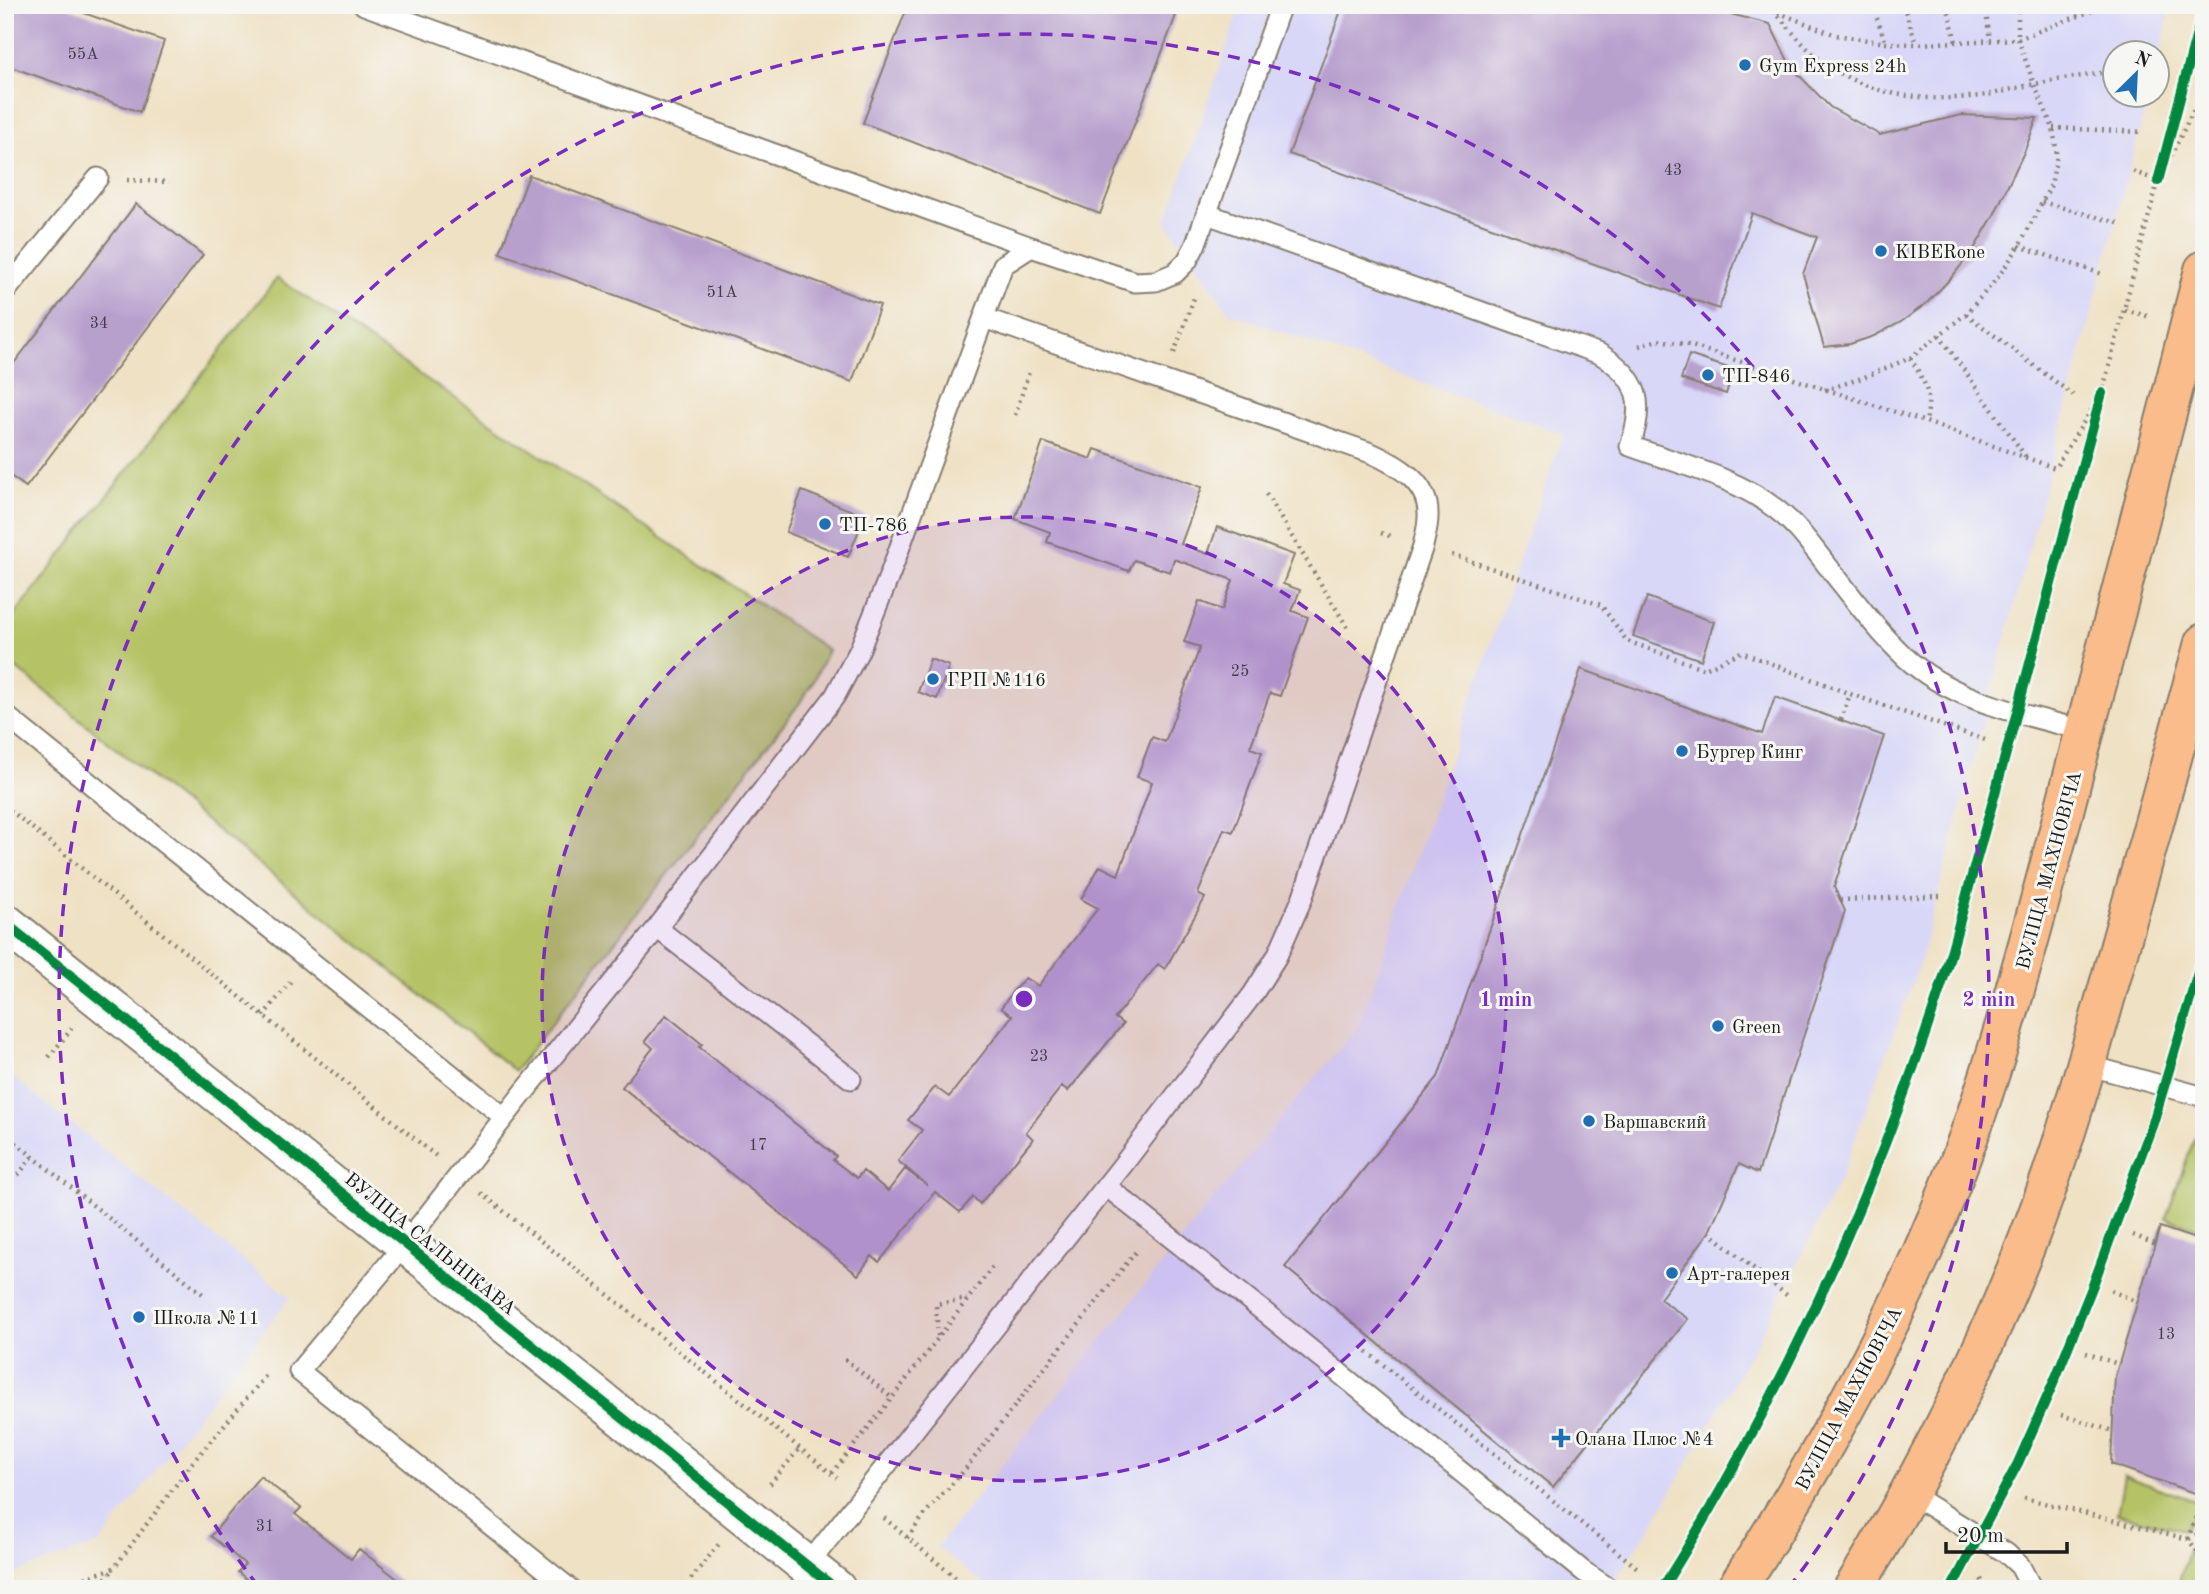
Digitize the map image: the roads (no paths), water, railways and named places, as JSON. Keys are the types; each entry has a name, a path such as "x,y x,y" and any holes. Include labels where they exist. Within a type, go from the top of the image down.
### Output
{"main road":[{"name":"ВУЛІЦА МАХНОВІЧА","path":"1736,1589 1821,1454 1853,1396 1895,1312 1955,1172 2002,1034 2085,731 2204,270"},
{"path":"1853,1589 1910,1494 1951,1417 2015,1272 2052,1173 2087,1065 2204,643"}],"street":[{"name":"ВУЛІЦА САЛЬНІКАВА","path":"5,923 821,1577"}],"lane":[{"path":"364,5 1031,247 1135,282 1156,281 1175,273 1187,261 1207,214 1281,5"},
{"path":"5,292 98,178"},
{"path":"1207,214 1600,354 1630,377 1637,393 1639,411 1630,446 1731,483 1774,507 1809,540 1896,648 1927,674 1994,706 2085,731"},
{"path":"570,1589 299,1371 405,1244 657,928 835,696 849,672 890,574 1003,265 1031,247"},
{"path":"821,1577 861,1498 1106,1186 1253,994 1277,956 1302,898 1423,545 1429,515 1423,493 1410,475 1390,462 984,318"},
{"path":"5,715 504,1118"},
{"path":"657,928 850,1079"},
{"path":"2087,1065 2204,1097"},
{"path":"1106,1186 1583,1572 1610,1589"},
{"path":"1910,1494 2006,1553 2020,1566 2032,1589"}],"place":[{"name":"Gym Express 24h","path":"1745,65"},
{"name":"KIBERone","path":"1881,251"},
{"name":"ТП-846","path":"1708,375"},
{"name":"ТП-786","path":"825,524"},
{"name":"ГРП №116","path":"933,679"},
{"name":"Бургер Кинг","path":"1682,751"},
{"name":"Green","path":"1718,1026"},
{"name":"Варшавский","path":"1589,1121"},
{"name":"Арт-галерея","path":"1672,1273"},
{"name":"Школа №11","path":"139,1317"},
{"name":"Олана Плюс №4","path":"1561,1438"}]}
